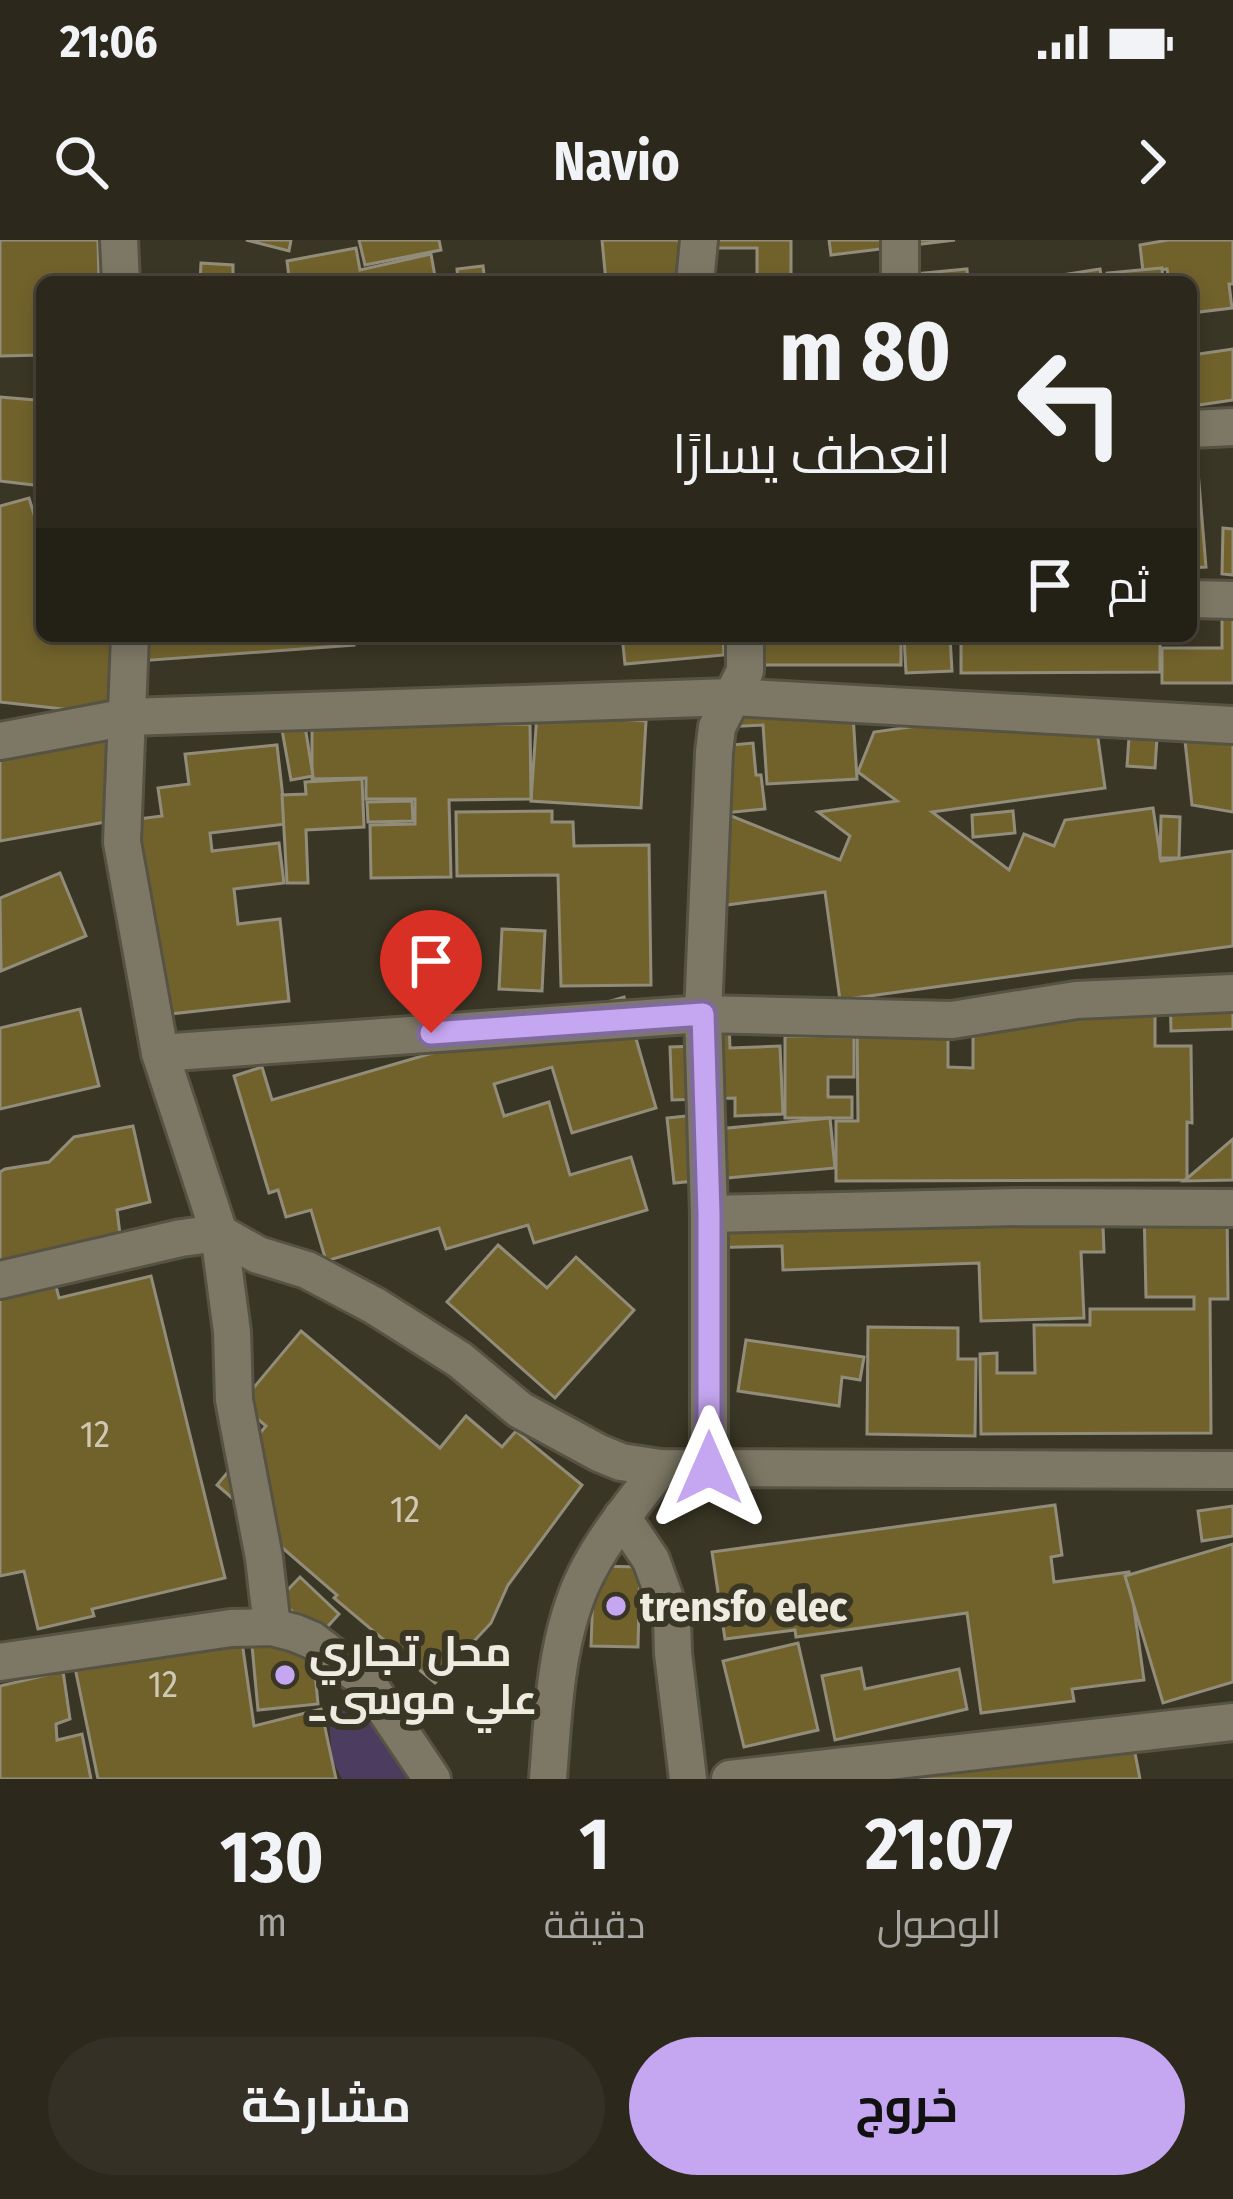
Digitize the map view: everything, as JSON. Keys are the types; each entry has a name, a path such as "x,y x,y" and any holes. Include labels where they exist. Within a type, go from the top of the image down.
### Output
{"street":[{"path":"119,240 122,276"},
{"path":"696,276 700,240"},
{"path":"900,240 901,276"},
{"path":"1197,429 1233,428"},
{"path":"1197,599 1233,600"},
{"path":"130,642 122,842 160,1053 219,1233 232,1332 234,1400 272,1627"},
{"path":"709,1468 703,1014 714,752 717,728 745,671 745,642"},
{"path":"0,741 128,717 732,697 1233,724"},
{"path":"160,1053 703,1014 952,1020 1076,1000 1233,993"},
{"path":"709,1214 1233,1208"},
{"path":"0,1280 219,1233 258,1255 307,1270 375,1306 460,1360 520,1410 621,1462 660,1468 1233,1470"},
{"path":"548,1779 566,1624 582,1583 622,1517 660,1468"},
{"path":"622,1517 651,1560 672,1618 688,1779"},
{"path":"0,1662 231,1628 272,1627 312,1640 366,1681 432,1779"},
{"path":"730,1779 1233,1722"}],"shaded area":[{"path":"328,1705 366,1713 409,1779 342,1779 332,1759"}],"building":[{"path":"0,240 98,240 99,276 36,276 36,355 0,356"},
{"path":"246,240 291,240 289,251"},
{"path":"359,240 439,240 441,250 365,265"},
{"path":"602,240 679,240 682,276 605,276"},
{"path":"713,240 791,240 791,276 757,276 757,248 713,248"},
{"path":"829,240 955,240 831,255"},
{"path":"1233,240 1232,308 1197,312 1197,276 1168,276 1167,269 1143,272 1140,245"},
{"path":"356,248 360,270 431,254 435,276 289,276 287,261"},
{"path":"201,263 233,265 233,276 200,276"},
{"path":"483,266 484,276 458,276 457,269"},
{"path":"1162,268 1163,276 1107,276"},
{"path":"967,269 968,276 893,276"},
{"path":"1100,269 1101,276 1056,276"},
{"path":"1233,349 1233,400 1199,405 1197,354"},
{"path":"0,397 35,400 36,485 0,481"},
{"path":"1197,459 1206,567 1197,568"},
{"path":"29,498 36,521 36,642 124,642 117,715 0,702 0,506"},
{"path":"1223,528 1233,529 1233,575 1222,574"},
{"path":"1222,594 1233,594 1233,683 1162,683 1162,648 1222,648"},
{"path":"137,642 354,645 139,661"},
{"path":"623,642 723,642 724,655 625,664"},
{"path":"735,642 901,642 901,665 735,665"},
{"path":"904,642 950,642 952,671 906,673"},
{"path":"961,642 1160,642 1160,672 961,673"},
{"path":"780,698 853,714 857,779 767,784 763,725 704,728"},
{"path":"1066,705 1095,717 1105,788 932,812 1009,870 1024,834 1054,846 1065,820 1153,808 1161,861 1233,851 1233,946 840,1000 825,892 712,907 697,802 840,860 850,836 818,812 897,801 858,772 874,732"},
{"path":"537,713 646,721 641,808 531,801"},
{"path":"1233,718 1233,812 1192,805 1184,732"},
{"path":"103,723 122,819 0,841 0,743"},
{"path":"530,724 531,799 449,800 451,877 371,878 370,825 415,824 415,799 366,799 366,778 312,779 312,726"},
{"path":"305,726 313,776 291,780 282,730"},
{"path":"1129,737 1157,738 1155,768 1127,766"},
{"path":"753,743 765,809 703,815 696,748"},
{"path":"277,745 286,824 210,833 212,851 279,843 284,883 234,889 238,924 280,919 289,1001 161,1015 138,819 162,816 158,788 189,784 185,754"},
{"path":"362,779 364,827 306,830 308,883 287,883 282,795 306,794 305,782"},
{"path":"412,801 413,821 368,822 367,802"},
{"path":"552,811 552,822 573,822 574,846 649,845 651,985 561,986 558,875 457,876 456,812"},
{"path":"1013,811 1015,833 973,837 972,815"},
{"path":"1161,816 1180,817 1179,858 1160,858"},
{"path":"60,873 86,936 1,971 0,898"},
{"path":"502,929 545,931 542,991 499,989"},
{"path":"1233,991 1233,1029 1171,1031 1170,993"},
{"path":"624,997 656,1108 572,1133 552,1067 494,1084 504,1116 549,1102 570,1175 631,1157 647,1210 534,1243 528,1225 446,1249 439,1228 326,1261 311,1210 286,1217 278,1190 269,1193 234,1076 262,1067 272,1100"},
{"path":"80,1009 99,1086 0,1109 0,1028"},
{"path":"1155,1009 1155,1046 1191,1046 1187,1180 836,1181 836,1121 858,1121 857,1023 948,1023 948,1067 973,1068 973,1023"},
{"path":"729,1022 730,1048 780,1046 783,1114 735,1116 735,1098 672,1100 670,1047 697,1046"},
{"path":"785,1036 854,1037 854,1077 828,1077 828,1097 852,1097 852,1118 785,1118"},
{"path":"715,1113 717,1129 830,1118 835,1168 674,1183 667,1118"},
{"path":"133,1126 150,1202 117,1210 121,1242 0,1266 0,1172 49,1162 74,1137"},
{"path":"1233,1139 1233,1180 1184,1181"},
{"path":"1102,1200 1104,1252 1081,1252 1084,1318 981,1321 979,1263 783,1270 782,1246 699,1248 698,1220"},
{"path":"1227,1206 1228,1299 1210,1299 1211,1433 981,1434 980,1354 997,1353 997,1373 1035,1373 1034,1325 1090,1325 1090,1309 1194,1309 1194,1297 1146,1297 1144,1207"},
{"path":"498,1245 547,1288 576,1257 634,1310 555,1398 447,1302"},
{"path":"52,1270 59,1298 151,1276 225,1578 92,1609 94,1616 38,1629 24,1571 0,1576 0,1283"},
{"path":"868,1327 958,1328 958,1359 976,1359 975,1436 867,1434"},
{"path":"301,1331 440,1448 466,1416 502,1447 516,1431 582,1485 508,1585 491,1623 435,1683 334,1598 337,1595 271,1538 274,1534 217,1485 266,1426 240,1404"},
{"path":"746,1340 864,1357 860,1380 842,1377 839,1406 738,1391"},
{"path":"1055,1505 1062,1555 1051,1557 1054,1582 1129,1572 1144,1680 1072,1689 1074,1701 981,1713 967,1613 796,1637 795,1630 725,1639 712,1552"},
{"path":"1233,1506 1233,1536 1202,1541 1198,1511"},
{"path":"1233,1544 1233,1682 1163,1703 1125,1576"},
{"name":"trensfo elec","path":"594,1566 640,1567 638,1647 591,1646"},
{"path":"300,1577 339,1614 319,1636 279,1599"},
{"path":"241,1635 254,1726 321,1709 336,1779 98,1779 73,1658"},
{"name":"محل تجاري _علي موسى","path":"312,1640 318,1704 258,1710 252,1646"},
{"path":"798,1643 818,1730 744,1747 723,1661"},
{"path":"861,1668 865,1689 959,1669 967,1709 835,1740 822,1676"},
{"path":"63,1671 70,1719 56,1724 57,1740 82,1734 91,1779 0,1779 0,1686"},
{"path":"1131,1732 1140,1779 893,1779"}],"place":[{"name":"trensfo elec","path":"616,1606"},
{"name":"محل تجاري _علي موسى","path":"285,1675"}],"route":[{"path":"431,1033 703,1014 709,1468"}]}
